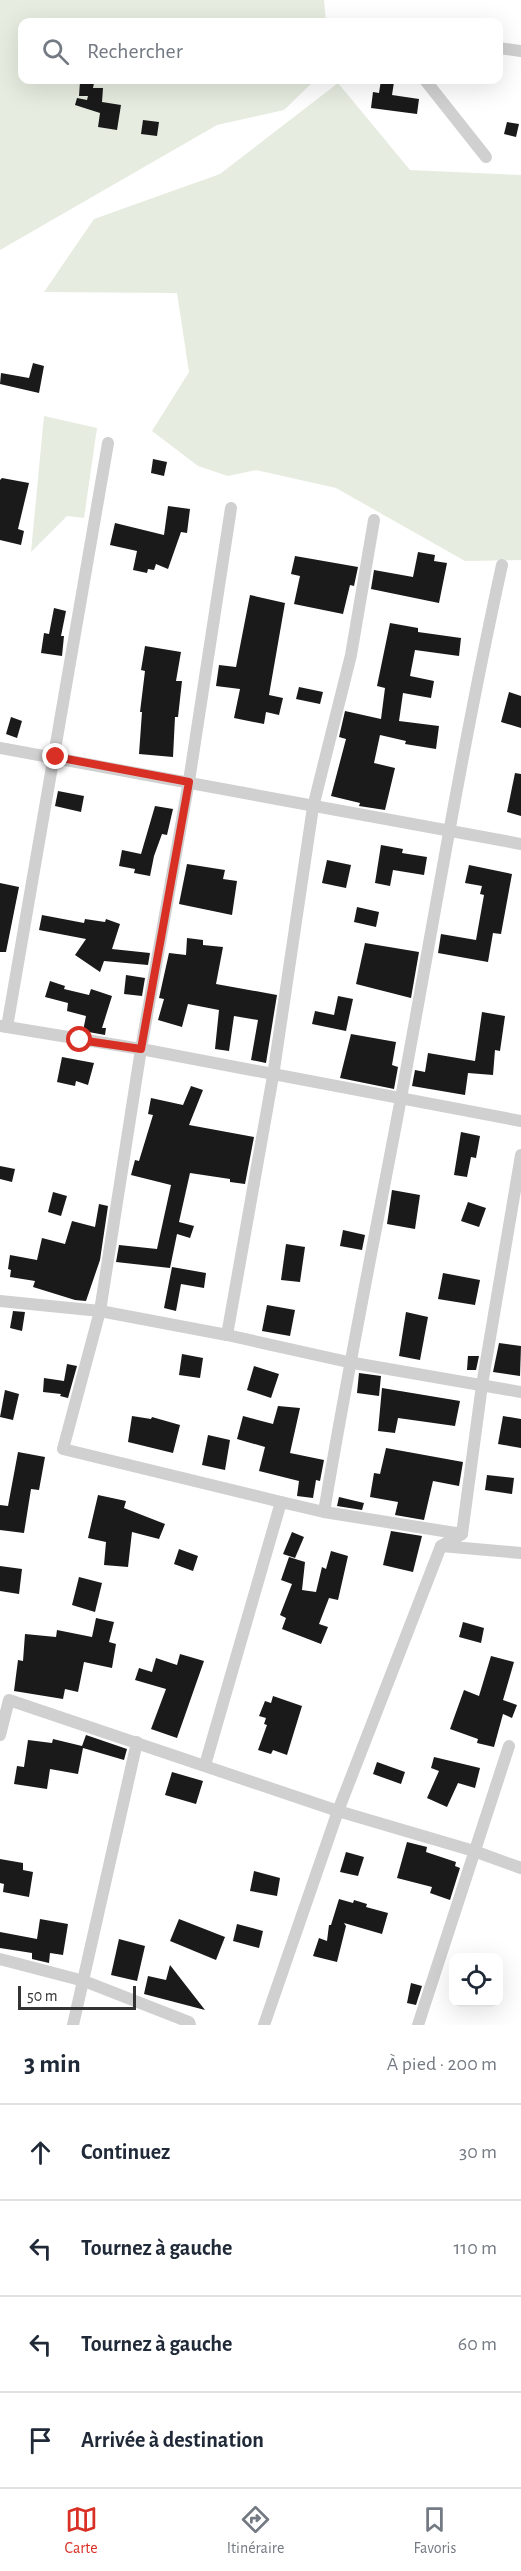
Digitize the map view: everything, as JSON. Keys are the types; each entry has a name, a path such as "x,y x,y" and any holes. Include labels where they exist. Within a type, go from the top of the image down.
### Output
{"street":[{"path":"503,49 521,51"},
{"path":"428,84 486,157"},
{"path":"108,443 56,757 4,1027 141,1049 273,1076 521,1121"},
{"path":"231,508 189,782 141,1049 100,1311 63,1449 324,1512 462,1534"},
{"path":"227,1335 273,1076 313,807 351,655 374,520"},
{"path":"324,1512 348,1362 401,1099 476,682 502,565"},
{"path":"0,748 521,844"},
{"path":"462,1534 482,1385 521,1155"},
{"path":"0,1301 100,1311 227,1335 348,1362 521,1392"},
{"path":"205,1765 280,1502"},
{"path":"264,2025 338,1811 441,1546 462,1534"},
{"path":"441,1546 521,1553"},
{"path":"0,1735 9,1700 338,1811 474,1851 521,1868"},
{"path":"73,2025 137,1742"},
{"path":"418,2025 509,1746"},
{"path":"0,1959 84,1981 192,2024"}],"shaded area":[{"path":"0,0 324,0 326,18 18,18 18,84 311,84 284,110 217,125 0,250"},
{"path":"339,84 410,170 521,175 521,560 465,561 336,488 256,470 228,476 198,466 152,431 189,372 177,293 44,292 94,219 220,174"},
{"path":"44,416 97,428 84,518 67,516 31,552"}],"building":[{"path":"80,84 94,84 93,88 103,88 102,102 121,105 117,130 98,127 100,113 75,105 77,98 87,100 88,96 79,96"},
{"path":"380,84 394,84 392,95 419,99 417,114 371,108 373,92 379,93"},
{"path":"143,120 159,122 157,136 141,134"},
{"path":"507,122 519,124 516,137 504,134"},
{"path":"33,363 44,366 39,393 0,384 1,373 29,378"},
{"path":"153,459 167,462 164,476 151,473"},
{"path":"2,478 29,483 18,529 24,531 21,545 0,540 0,480"},
{"path":"168,506 190,509 187,533 181,532 168,569 156,564 154,570 148,569 147,573 133,570 137,551 110,545 115,523 164,535"},
{"path":"418,552 435,555 434,561 447,563 439,603 371,589 374,570 413,577"},
{"path":"295,556 358,567 354,586 350,585 343,614 294,604 300,576 291,574"},
{"path":"250,595 285,603 269,695 283,698 279,715 266,712 264,724 234,718 240,689 216,686 219,665 236,667"},
{"path":"54,608 66,611 61,636 64,636 62,656 41,653 44,633 49,634"},
{"path":"390,623 418,628 418,632 461,638 459,656 415,650 410,676 434,681 431,698 403,693 399,721 439,726 436,749 405,744 406,741 380,735 374,763 395,768 385,810 359,806 360,803 331,796 346,739 339,737 345,711 381,719 385,688 377,686"},
{"path":"145,646 181,652 176,681 182,681 178,717 175,717 173,757 139,754 142,712 140,712 145,671 141,670"},
{"path":"299,687 323,692 320,704 296,699"},
{"path":"509,692 521,696 521,728 501,722"},
{"path":"11,717 22,721 17,738 6,734"},
{"path":"515,773 521,774 521,816 507,812"},
{"path":"58,791 84,796 81,812 55,806"},
{"path":"155,806 173,809 167,835 162,834 150,876 134,873 135,869 119,866 122,850 141,854"},
{"path":"381,845 403,849 402,853 427,857 424,875 393,870 390,886 375,883"},
{"path":"327,860 351,865 346,888 322,883"},
{"path":"187,864 225,870 223,879 237,881 232,915 179,904"},
{"path":"469,865 512,874 501,934 493,933 488,962 438,953 441,934 476,940 484,895 480,894 482,886 465,883"},
{"path":"0,883 19,887 6,952 0,952"},
{"path":"357,907 379,912 376,927 354,922"},
{"path":"42,915 84,923 85,919 105,922 106,919 120,924 112,949 150,953 148,965 104,961 100,972 75,955 86,939 39,930"},
{"path":"187,938 203,940 203,945 223,947 216,984 277,995 266,1063 251,1060 258,1020 234,1016 229,1051 215,1049 219,1010 188,1004 182,1027 158,1020 164,999 159,998 169,953 186,955"},
{"path":"365,943 419,952 411,998 356,984"},
{"path":"126,975 145,978 142,996 124,994"},
{"path":"50,981 65,986 64,989 89,995 91,989 112,996 102,1028 106,1028 105,1035 83,1031 86,1016 67,1011 68,1003 45,997"},
{"path":"338,996 353,999 346,1031 312,1024 315,1011 334,1015"},
{"path":"482,1012 505,1016 500,1051 495,1050 493,1075 468,1073 465,1095 412,1086 415,1070 425,1072 428,1053 475,1061"},
{"path":"351,1034 396,1042 392,1065 398,1067 394,1089 340,1078"},
{"path":"62,1057 94,1063 88,1085 76,1081 75,1086 57,1082"},
{"path":"191,1086 203,1090 189,1125 254,1137 245,1184 230,1182 230,1179 190,1173 179,1222 194,1226 190,1238 177,1234 170,1268 116,1262 119,1245 157,1249 171,1185 131,1175 135,1160 139,1161 153,1115 148,1114 151,1098 183,1105"},
{"path":"461,1132 480,1136 476,1158 471,1157 467,1177 454,1175"},
{"path":"0,1166 15,1169 12,1182 0,1179"},
{"path":"392,1190 420,1195 415,1229 387,1224"},
{"path":"53,1192 67,1196 61,1216 48,1212"},
{"path":"468,1202 486,1208 479,1227 461,1221"},
{"path":"99,1204 108,1206 100,1260 86,1301 75,1300 33,1287 35,1281 10,1277 11,1270 8,1269 10,1255 37,1260 42,1238 65,1244 72,1221 95,1227"},
{"path":"343,1230 365,1235 362,1250 340,1246"},
{"path":"286,1244 305,1247 300,1282 281,1280"},
{"path":"172,1267 206,1273 204,1288 181,1284 176,1311 164,1308"},
{"path":"443,1273 480,1280 475,1305 438,1299"},
{"path":"267,1305 295,1310 290,1336 262,1331"},
{"path":"13,1311 25,1312 22,1331 10,1328"},
{"path":"406,1312 428,1317 420,1360 399,1356"},
{"path":"499,1343 521,1346 520,1376 493,1372"},
{"path":"182,1354 203,1358 200,1378 179,1375"},
{"path":"468,1356 479,1356 476,1370 467,1370"},
{"path":"67,1364 77,1366 68,1398 60,1396 61,1394 43,1392 44,1378 64,1381"},
{"path":"254,1366 279,1374 271,1398 247,1390"},
{"path":"359,1373 381,1376 379,1396 357,1393"},
{"path":"382,1388 460,1401 455,1426 398,1418 395,1433 378,1431"},
{"path":"5,1390 19,1394 13,1420 0,1417"},
{"path":"278,1406 300,1408 290,1453 324,1460 320,1481 316,1480 313,1498 297,1496 299,1481 259,1471 265,1447 237,1439 243,1416 273,1424"},
{"path":"132,1416 151,1419 152,1417 180,1425 173,1453 128,1442"},
{"path":"503,1416 521,1419 521,1448 498,1444"},
{"path":"208,1435 230,1440 225,1470 202,1465"},
{"path":"386,1448 463,1462 459,1486 433,1481 424,1520 395,1515 398,1502 370,1497 374,1473 380,1474"},
{"path":"18,1452 45,1457 39,1490 31,1489 24,1533 0,1530 0,1505 8,1506"},
{"path":"487,1475 514,1478 512,1494 485,1490"},
{"path":"98,1495 126,1501 124,1508 165,1524 159,1539 132,1532 128,1567 104,1565 106,1542 88,1538"},
{"path":"339,1497 364,1503 362,1510 337,1506"},
{"path":"391,1531 422,1536 413,1572 383,1565"},
{"path":"292,1532 304,1537 295,1558 283,1554"},
{"path":"179,1549 198,1556 193,1571 174,1564"},
{"path":"331,1551 348,1556 338,1600 329,1598 319,1624 328,1627 321,1644 282,1629 286,1618 280,1615 292,1584 281,1580 289,1557 305,1562 302,1590 316,1592 322,1567 326,1569"},
{"path":"0,1566 22,1569 19,1594 0,1591"},
{"path":"79,1577 102,1583 95,1612 72,1605"},
{"path":"96,1618 114,1622 109,1642 116,1644 112,1668 84,1662 78,1692 65,1689 63,1699 14,1691 18,1660 23,1661 25,1634 56,1637 57,1630 92,1637"},
{"path":"463,1622 484,1628 481,1643 459,1637"},
{"path":"180,1654 204,1661 177,1738 151,1729 166,1689 135,1680 139,1668 152,1672 156,1658 177,1665"},
{"path":"491,1656 514,1662 503,1700 517,1705 512,1718 503,1714 494,1747 477,1743 478,1739 450,1729 464,1690 479,1696"},
{"path":"273,1696 302,1706 287,1755 273,1750 271,1754 258,1750 267,1725 264,1724 266,1718 259,1716 265,1701 271,1703"},
{"path":"86,1735 127,1749 124,1760 83,1748 78,1774 50,1769 47,1789 14,1784 17,1766 24,1767 28,1740 52,1743 53,1739 82,1746"},
{"path":"434,1757 480,1768 475,1788 458,1783 447,1807 427,1798 439,1771 431,1768"},
{"path":"377,1762 405,1772 401,1784 373,1774"},
{"path":"172,1772 203,1781 196,1804 165,1795"},
{"path":"407,1842 427,1847 426,1852 456,1862 455,1866 460,1868 450,1900 430,1893 432,1887 397,1878"},
{"path":"346,1852 364,1857 358,1876 340,1872"},
{"path":"0,1859 23,1863 23,1870 33,1872 29,1897 3,1892 4,1884 0,1883"},
{"path":"254,1871 280,1878 277,1896 250,1891"},
{"path":"339,1899 353,1903 354,1900 367,1904 366,1907 388,1913 382,1934 344,1923 346,1926 337,1962 313,1956 319,1938 327,1941 329,1925 331,1925"},
{"path":"40,1919 68,1924 63,1955 50,1953 49,1963 32,1959 32,1953 0,1948 0,1932 37,1939"},
{"path":"179,1919 225,1937 216,1960 170,1941"},
{"path":"237,1924 263,1931 259,1948 233,1941"},
{"path":"119,1939 145,1946 137,1981 111,1975"},
{"path":"170,1965 205,2010 144,1994 148,1976 166,1980"},
{"path":"411,1983 422,1986 416,2005 407,2003"}],"route":[{"path":"56,757 189,782 141,1049 80,1040"}]}
